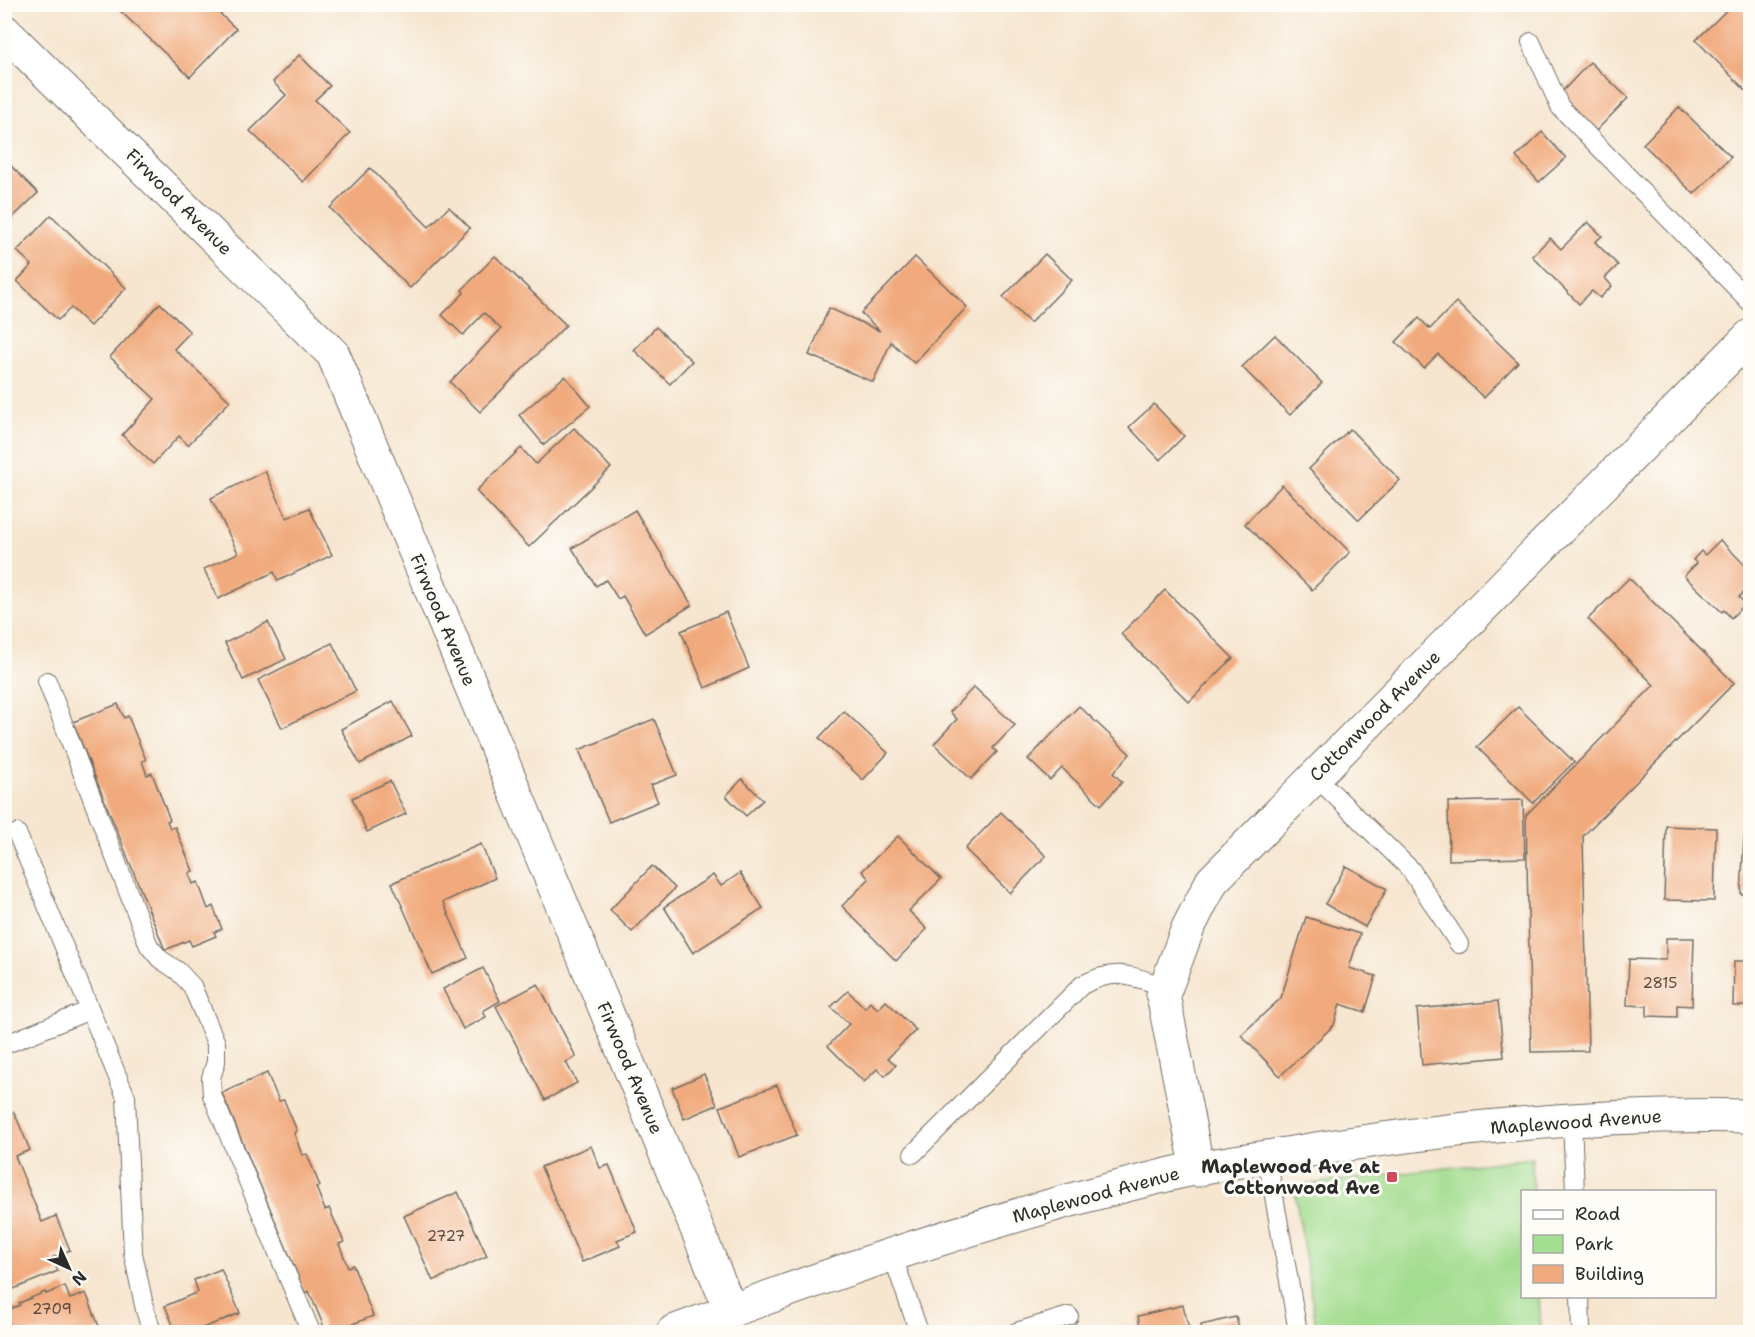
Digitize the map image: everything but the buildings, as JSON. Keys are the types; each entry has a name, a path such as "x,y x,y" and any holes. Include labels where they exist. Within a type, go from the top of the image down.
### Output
{"street":[{"name":"Firwood Avenue","path":"4,31 333,354 731,1311"},
{"name":"Cottonwood Avenue","path":"1198,1170 1163,995 1188,927 1212,881 1750,336"},
{"name":"Maplewood Avenue","path":"673,1332 892,1254 992,1222 1174,1173 1360,1141 1530,1123 1666,1115 1750,1116"}],"lane":[{"path":"1531,42 1560,107 1750,302"},
{"path":"46,681 149,946 160,959 178,971 192,986 216,1043 216,1062 211,1078 212,1095 311,1332"},
{"path":"1316,777 1411,870 1459,944"},
{"path":"17,833 126,1097 132,1253 144,1310 152,1332"},
{"path":"913,1154 1082,985 1101,976 1123,974 1167,987"},
{"path":"4,1045 90,1010"},
{"path":"1572,1121 1575,1190"},
{"path":"1267,1157 1298,1332"},
{"path":"892,1254 919,1332"},
{"path":"1580,1298 1581,1332"},
{"path":"1016,1332 1069,1316"}],"green space":[{"path":"1532,1158 1533,1190 1521,1190 1521,1298 1539,1298 1541,1332 1317,1332 1294,1186"}],"place":[{"name":"Maplewood Ave at Cottonwood Ave","path":"1392,1177"}]}
